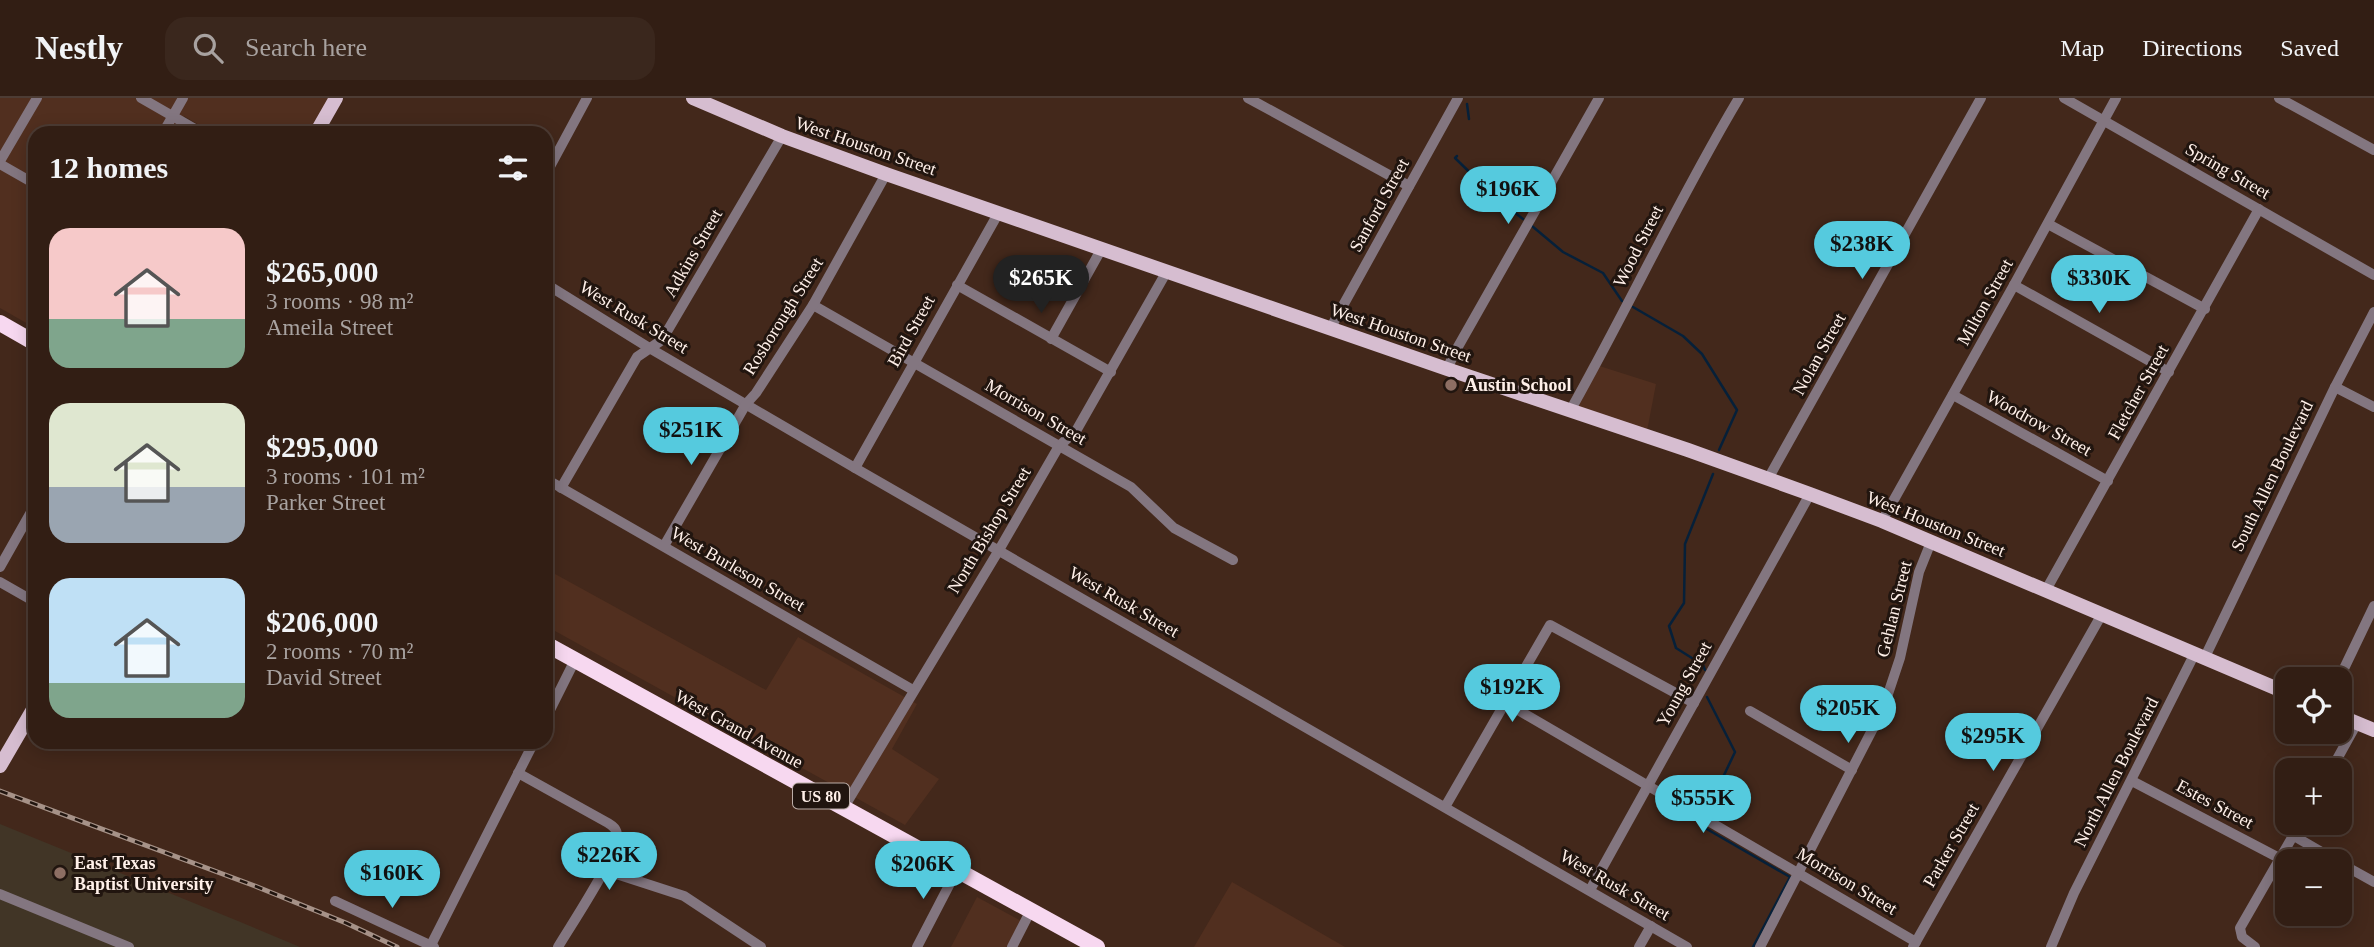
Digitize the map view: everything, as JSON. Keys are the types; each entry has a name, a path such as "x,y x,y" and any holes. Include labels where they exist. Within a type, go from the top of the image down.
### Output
{"highway":[{"path":"0,323 28,339"},
{"name":"West Grand Avenue","path":"553,648 1097,947"}],"main road":[{"path":"320,126 336,98"},
{"name":"West Houston Street","path":"693,98 782,136 886,174 1810,494 1882,521 2275,688"},
{"path":"0,766 28,718"},
{"path":"2352,721 2374,730"}],"street":[{"path":"28,180 0,162 37,98"},
{"path":"141,98 190,126"},
{"path":"167,126 183,98"},
{"path":"553,161 587,98"},
{"path":"1248,98 1409,186"},
{"name":"Sanford Street","path":"1330,329 1458,98"},
{"path":"1447,369 1600,98"},
{"name":"Wood Street","path":"1570,411 1616,329 1700,165 1739,98"},
{"name":"Nolan Street","path":"1768,479 1981,98"},
{"name":"Spring Street","path":"2064,98 2374,275"},
{"name":"Milton Street","path":"1882,521 2116,98"},
{"path":"2279,98 2374,150"},
{"name":"Adkins Street","path":"561,488 637,357 662,340 782,136"},
{"name":"Rosborough Street","path":"664,546 746,404 813,304 886,174"},
{"name":"Fletcher Street","path":"2046,590 2259,209"},
{"name":"Bird Street","path":"855,468 999,212"},
{"path":"2048,224 2205,309"},
{"path":"1051,339 1102,248"},
{"name":"North Bishop Street","path":"843,809 1059,446 1076,431 1167,271"},
{"path":"957,285 1111,372"},
{"path":"2014,285 2169,372"},
{"name":"West Rusk Street","path":"553,288 855,468 1687,947"},
{"name":"Morrison Street","path":"813,304 1138,491 1180,532 1233,560"},
{"name":"South Allen Boulevard","path":"2200,655 2374,312"},
{"path":"2335,387 2374,407"},
{"name":"Woodrow Street","path":"1953,395 2108,481"},
{"name":"West Burleson Street","path":"553,483 913,690"},
{"name":"Young Street","path":"1590,891 1810,494"},
{"path":"0,566 28,517"},
{"name":"Gehlan Street","path":"1760,947 1878,719 1895,676 1916,582 1931,542"},
{"path":"0,582 28,598"},
{"path":"2345,667 2374,606"},
{"name":"Parker Street","path":"1914,944 2102,614"},
{"path":"1445,807 1550,625 1694,703"},
{"name":"North Allen Boulevard","path":"2051,947 2067,906 2200,655"},
{"path":"553,704 575,660"},
{"name":"Morrison Street","path":"1506,703 1799,873 1914,944"},
{"path":"1750,711 1852,770"},
{"path":"2338,758 2357,723"},
{"path":"335,901 433,946 530,749"},
{"path":"518,773 616,830 617,840 604,870 558,947"},
{"name":"Estes Street","path":"2132,781 2275,856"},
{"path":"2287,849 2294,836 2316,849"},
{"path":"2255,947 2244,940 2240,928 2275,869"},
{"path":"604,870 684,896 761,947"},
{"path":"917,947 957,870"},
{"path":"2352,870 2374,883"},
{"path":"0,894 129,947"},
{"path":"1012,947 1031,910"},
{"path":"1639,947 1651,926"}],"shaded area":[{"path":"0,98 330,98 314,126 201,126 184,116 178,126 28,126 28,324 0,308"},
{"path":"1590,363 1656,384 1647,431 1569,403"},
{"path":"553,573 766,690 798,637 917,704 892,749 939,779 905,825 553,630"},
{"name":"East Texas Baptist University","path":"0,824 238,921 300,947 0,947"},
{"path":"1232,882 1345,947 1194,947"},
{"path":"977,897 1023,922 1010,947 951,947"}],"waterway":[{"path":"1467,104 1469,119"},
{"path":"1457,156 1455,158 1495,197 1523,219"},
{"path":"1532,226 1563,252 1603,273 1622,301"},
{"path":"1633,307 1683,336 1702,354 1737,410 1719,450"},
{"path":"1705,670 1703,665 1676,648 1669,626 1684,603 1685,544 1713,474"},
{"path":"1706,813 1735,752 1707,697"},
{"path":"1702,823 1705,828 1790,877 1753,947"}],"railway":[{"path":"0,791 255,886 397,947"}],"place":[{"name":"Austin School","path":"1451,385"},
{"name":"East Texas Baptist University","path":"60,873"}]}
